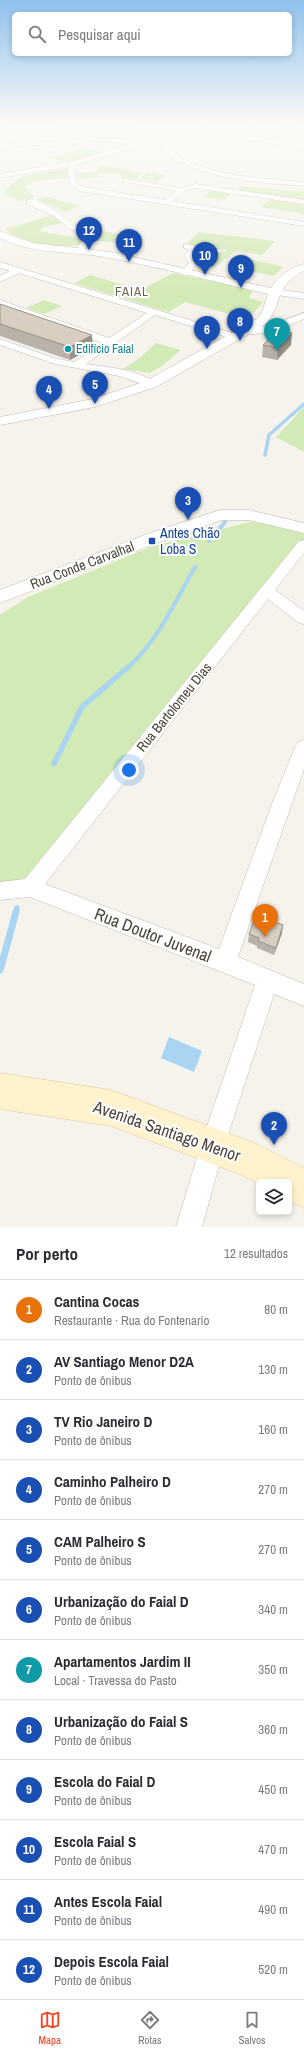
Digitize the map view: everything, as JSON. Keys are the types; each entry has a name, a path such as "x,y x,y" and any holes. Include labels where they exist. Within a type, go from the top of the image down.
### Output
{"main road":[{"name":"Avenida Santiago Menor","path":"0,1091 111,1108 213,1144 252,1160 304,1189"}],"street":[{"path":"72,181 72,183 82,189 304,224"},
{"path":"127,181 182,190"},
{"path":"287,181 304,184"},
{"path":"165,203 182,190 196,186 304,202"},
{"path":"30,202 57,214 73,227 90,233 90,237 80,250"},
{"path":"0,234 14,241 33,246 80,250 274,292 304,296"},
{"path":"185,246 219,251"},
{"path":"185,273 194,263 188,256 196,248"},
{"path":"0,265 154,312 242,334 268,329 304,316"},
{"path":"0,421 95,402 124,394 151,384 242,334 262,321 269,314 274,292 280,282 304,267"},
{"path":"0,279 17,271"},
{"path":"0,303 110,342"},
{"path":"77,365 154,312"},
{"path":"0,342 66,364 127,374 151,384"},
{"name":"Rua Conde Carvalhal","path":"0,597 156,536 220,515 249,515 304,528"},
{"name":"Rua Bartolomeu Dias","path":"30,888 304,544"},
{"path":"267,591 304,619"},
{"path":"225,962 282,801 304,748"},
{"name":"Rua Doutor Juvenal","path":"0,891 30,888 225,962 304,995"},
{"path":"188,1227 213,1144 268,980"}],"green space":[{"path":"16,181 36,181 24,187 35,197 21,201 5,195 5,190"},
{"path":"243,186 304,192 304,200 236,191"},
{"path":"212,190 231,193 224,200 203,197"},
{"path":"49,197 79,206 64,212 36,199"},
{"path":"270,199 304,204 304,214 261,207"},
{"path":"54,215 62,223 44,227 39,231 84,239 79,245 50,246 40,244 31,242 5,229"},
{"path":"100,231 127,236 118,243 94,240 97,232"},
{"path":"199,232 275,241 262,255 237,251 206,272 197,269 202,259 192,257 200,250 223,253 227,250 186,244"},
{"path":"239,257 284,267 273,276 227,265"},
{"path":"173,273 253,290 249,298 263,302 248,319 185,302 168,312 74,283 90,275 141,290"},
{"path":"44,300 62,306 44,314 26,308"},
{"path":"156,343 181,350 162,366 150,373 123,369 141,357"},
{"path":"304,407 304,452 276,437"},
{"path":"254,521 304,533 304,540 22,882 0,884 0,615 28,597 153,546"}],"water":[{"path":"169,1037 202,1051 194,1072 161,1058"}],"building":[{"path":"0,304 92,335 70,347 0,324"},
{"path":"278,330 292,333 278,348 263,345"},
{"path":"256,915 283,925 276,948 258,941 259,938 249,934"}],"waterway":[{"path":"265,455 269,435 304,404"},
{"path":"209,541 225,522"},
{"path":"128,667 147,647 165,621 195,567"},
{"path":"54,764 82,707 128,667"},
{"path":"16,913 17,908"},
{"path":"0,970 16,912"}],"place":[{"name":"Depois Escola Faial","path":"89,250"},
{"name":"Antes Escola Faial","path":"129,262"},
{"name":"Escola Faial S","path":"205,275"},
{"name":"Escola do Faial D","path":"241,288"},
{"name":"Urbanização do Faial S","path":"240,341"},
{"name":"Edifício Faial","path":"68,349"},
{"name":"Urbanização do Faial D","path":"207,349"},
{"name":"Apartamentos Jardim II","path":"277,351"},
{"name":"CAM Palheiro S","path":"95,404"},
{"name":"Caminho Palheiro D","path":"49,409"},
{"name":"TV Rio Janeiro D","path":"188,520"},
{"name":"Antes Chão Loba S","path":"152,541"},
{"name":"Cantina Cocas","path":"265,937"},
{"name":"AV Santiago Menor D2A","path":"274,1145"}],"district":[{"name":"FAIAL","path":"132,291"}]}
